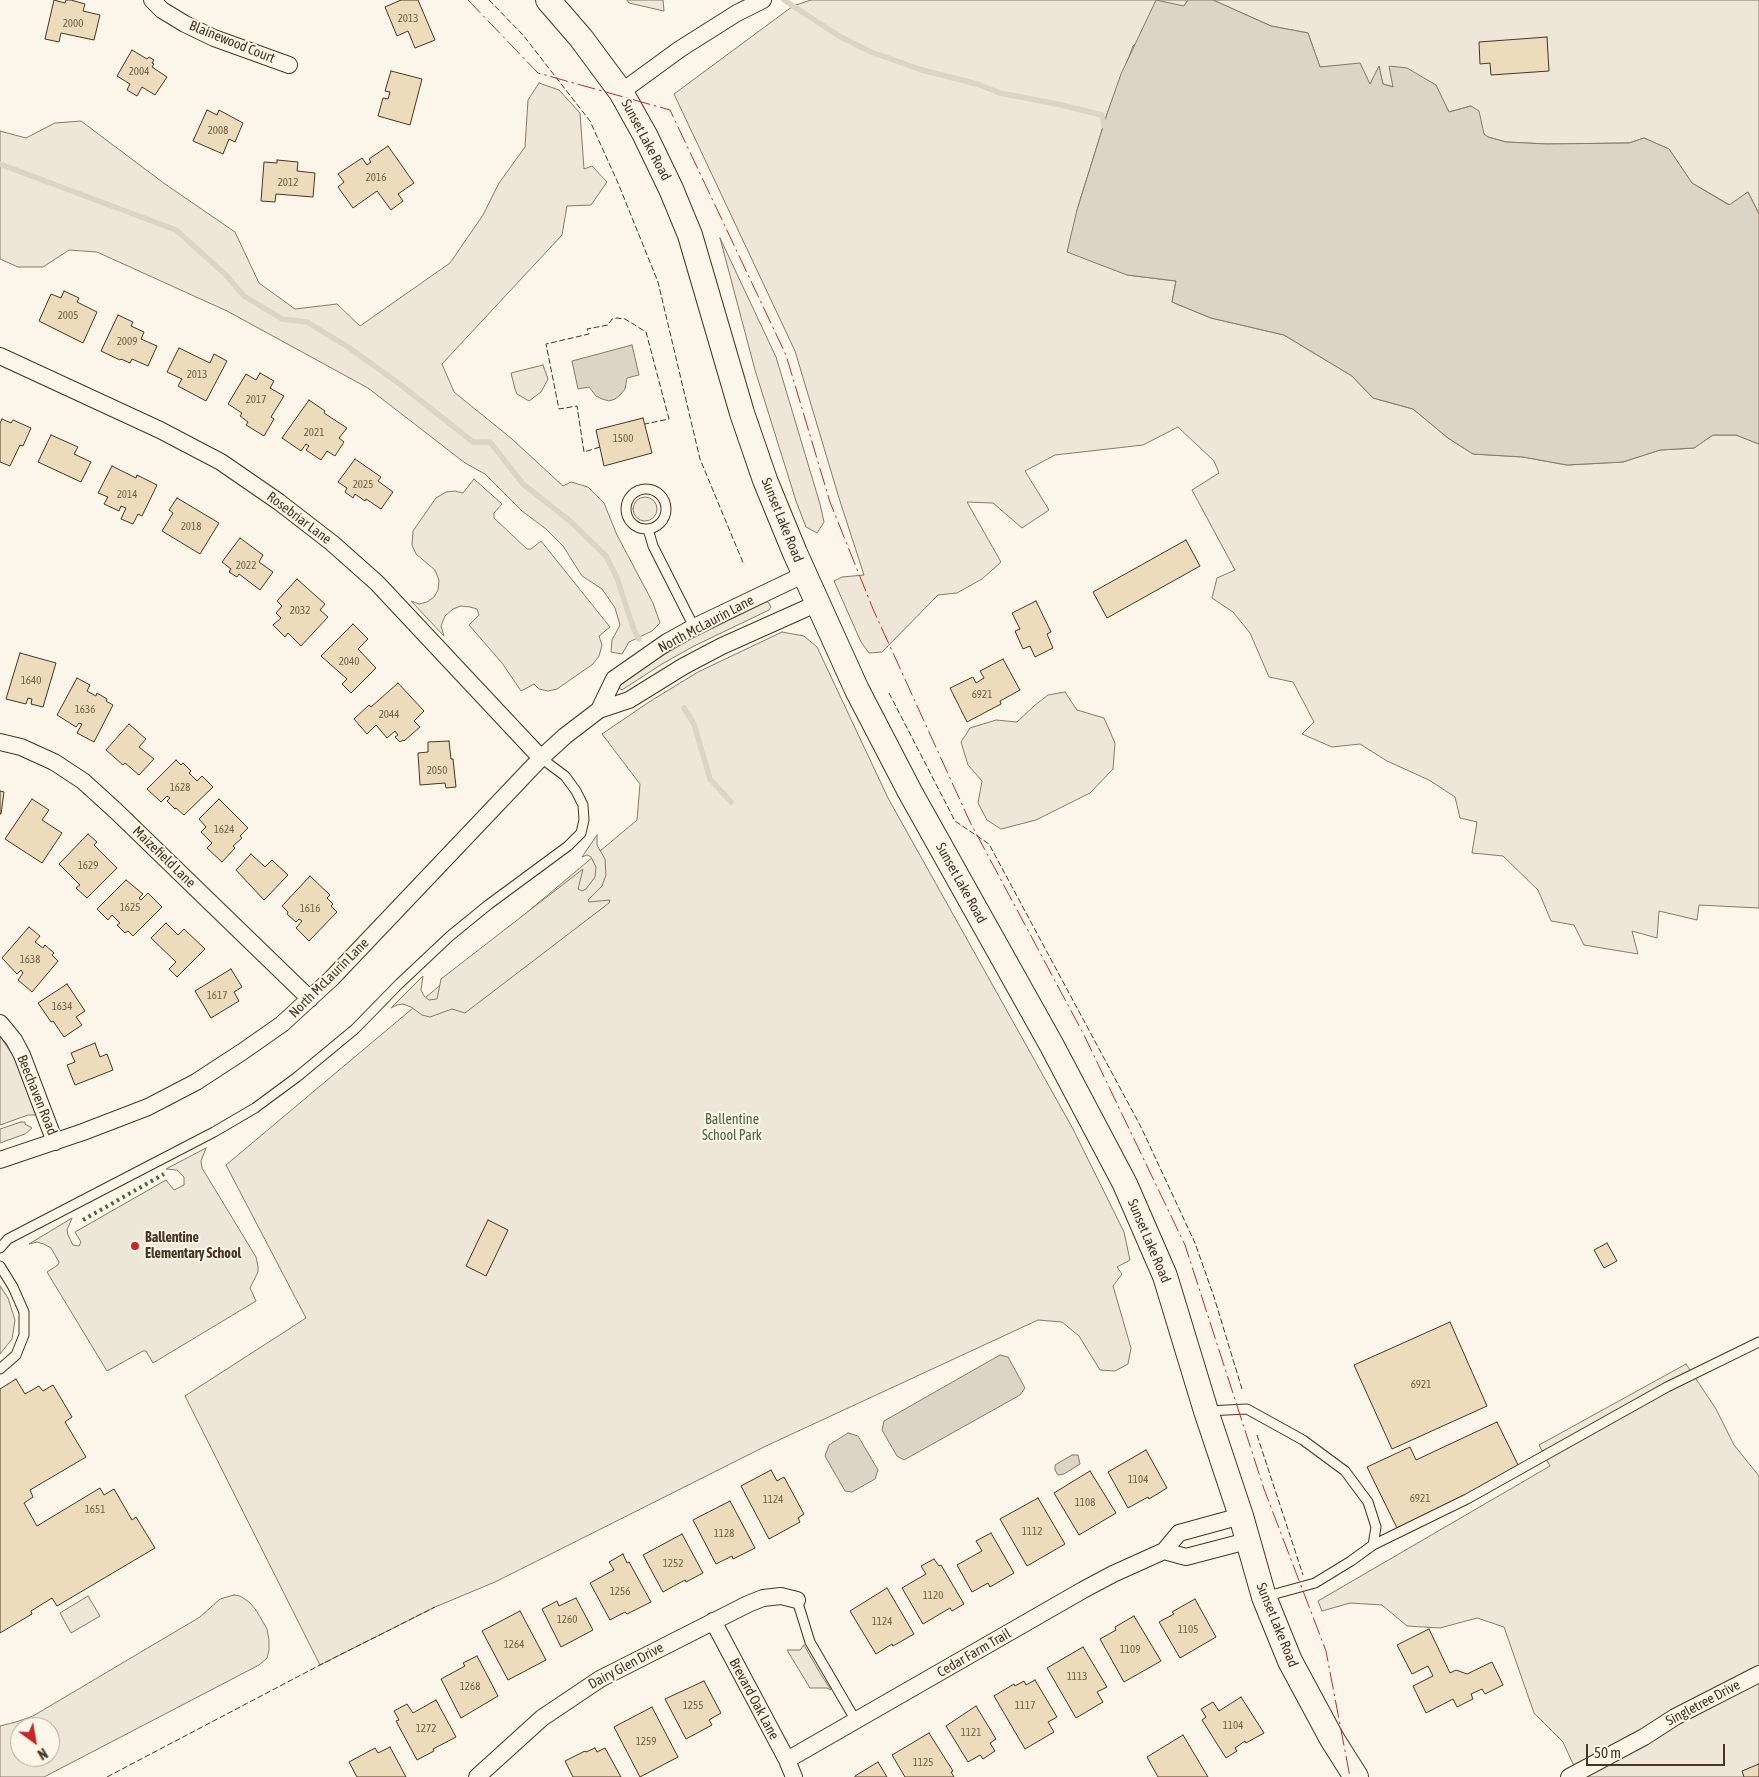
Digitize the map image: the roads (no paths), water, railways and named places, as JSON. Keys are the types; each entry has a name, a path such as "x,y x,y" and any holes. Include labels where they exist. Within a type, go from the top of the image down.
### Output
{"main road":[{"name":"Sunset Lake Road","path":"548,0 581,38 621,92 668,181 690,235 742,413 765,480 818,603 884,744 1051,1044 1125,1184 1165,1276 1206,1411 1241,1516 1264,1597 1290,1661 1332,1739 1356,1777"}],"street":[{"name":"Blainewood Court","path":"152,0 162,10 199,31 289,65"},
{"path":"621,92 680,49 737,13 763,0"},
{"name":"Rosebriar Lane","path":"0,356 221,462 279,502 332,543 377,583 541,758"},
{"name":"North McLaurin Lane","path":"599,710 614,680 667,642 694,627 805,574"},
{"name":"North McLaurin Lane","path":"0,1160 55,1142 148,1107 196,1082 266,1035 310,999 541,758 565,736 599,710 629,700 684,666 722,646 818,603"},
{"name":"Maizefield Lane","path":"0,742 21,747 54,762 83,781 310,999"},
{"name":"Beechaven Road","path":"0,1023 14,1040 22,1055 55,1142"},
{"name":"Cedar Farm Trail","path":"787,1760 1105,1578 1164,1551 1179,1533 1241,1516"},
{"path":"1164,1551 1186,1557 1247,1541"},
{"name":"Dairy Glen Drive","path":"477,1777 535,1723 576,1694 632,1662 763,1598 781,1596 797,1600"},
{"name":"Brevard Oak Lane","path":"713,1621 787,1760 794,1777"},
{"name":"Singletree Drive","path":"1569,1777 1644,1737 1676,1717 1759,1674"}],"lane":[{"path":"643,489 656,492 662,496 666,508 662,521 658,526 648,528 637,527 631,522 627,516 626,509 631,496 636,491 643,489"},
{"path":"648,528 653,546 694,627"},
{"path":"0,1248 8,1239 214,1132 255,1108 297,1077 355,1029 450,936 488,905 568,846 581,833 584,820 583,805 565,776 541,758"},
{"path":"0,1266 13,1287 24,1312 24,1335 16,1355 0,1369"},
{"path":"1264,1597 1315,1583 1373,1545 1467,1499 1668,1387 1759,1342"},
{"path":"1206,1411 1247,1409 1304,1440 1345,1471 1368,1502 1376,1527 1373,1545"},
{"path":"797,1600 810,1642 856,1721"}],"waterway":[{"path":"784,0 839,36 871,52 922,70 977,84 1000,93 1102,115 1104,126 1110,128"},
{"path":"0,164 176,230 226,275 244,296 282,319 307,322 348,347 401,385 473,442 490,442 523,484 570,521 606,556 617,578 634,630 639,639"},
{"path":"684,708 694,724 710,779 731,802"}],"place":[{"name":"Ballentine Elementary School","path":"135,1246"}],"park label":[{"name":"Ballentine School Park","path":"732,1128"}]}
